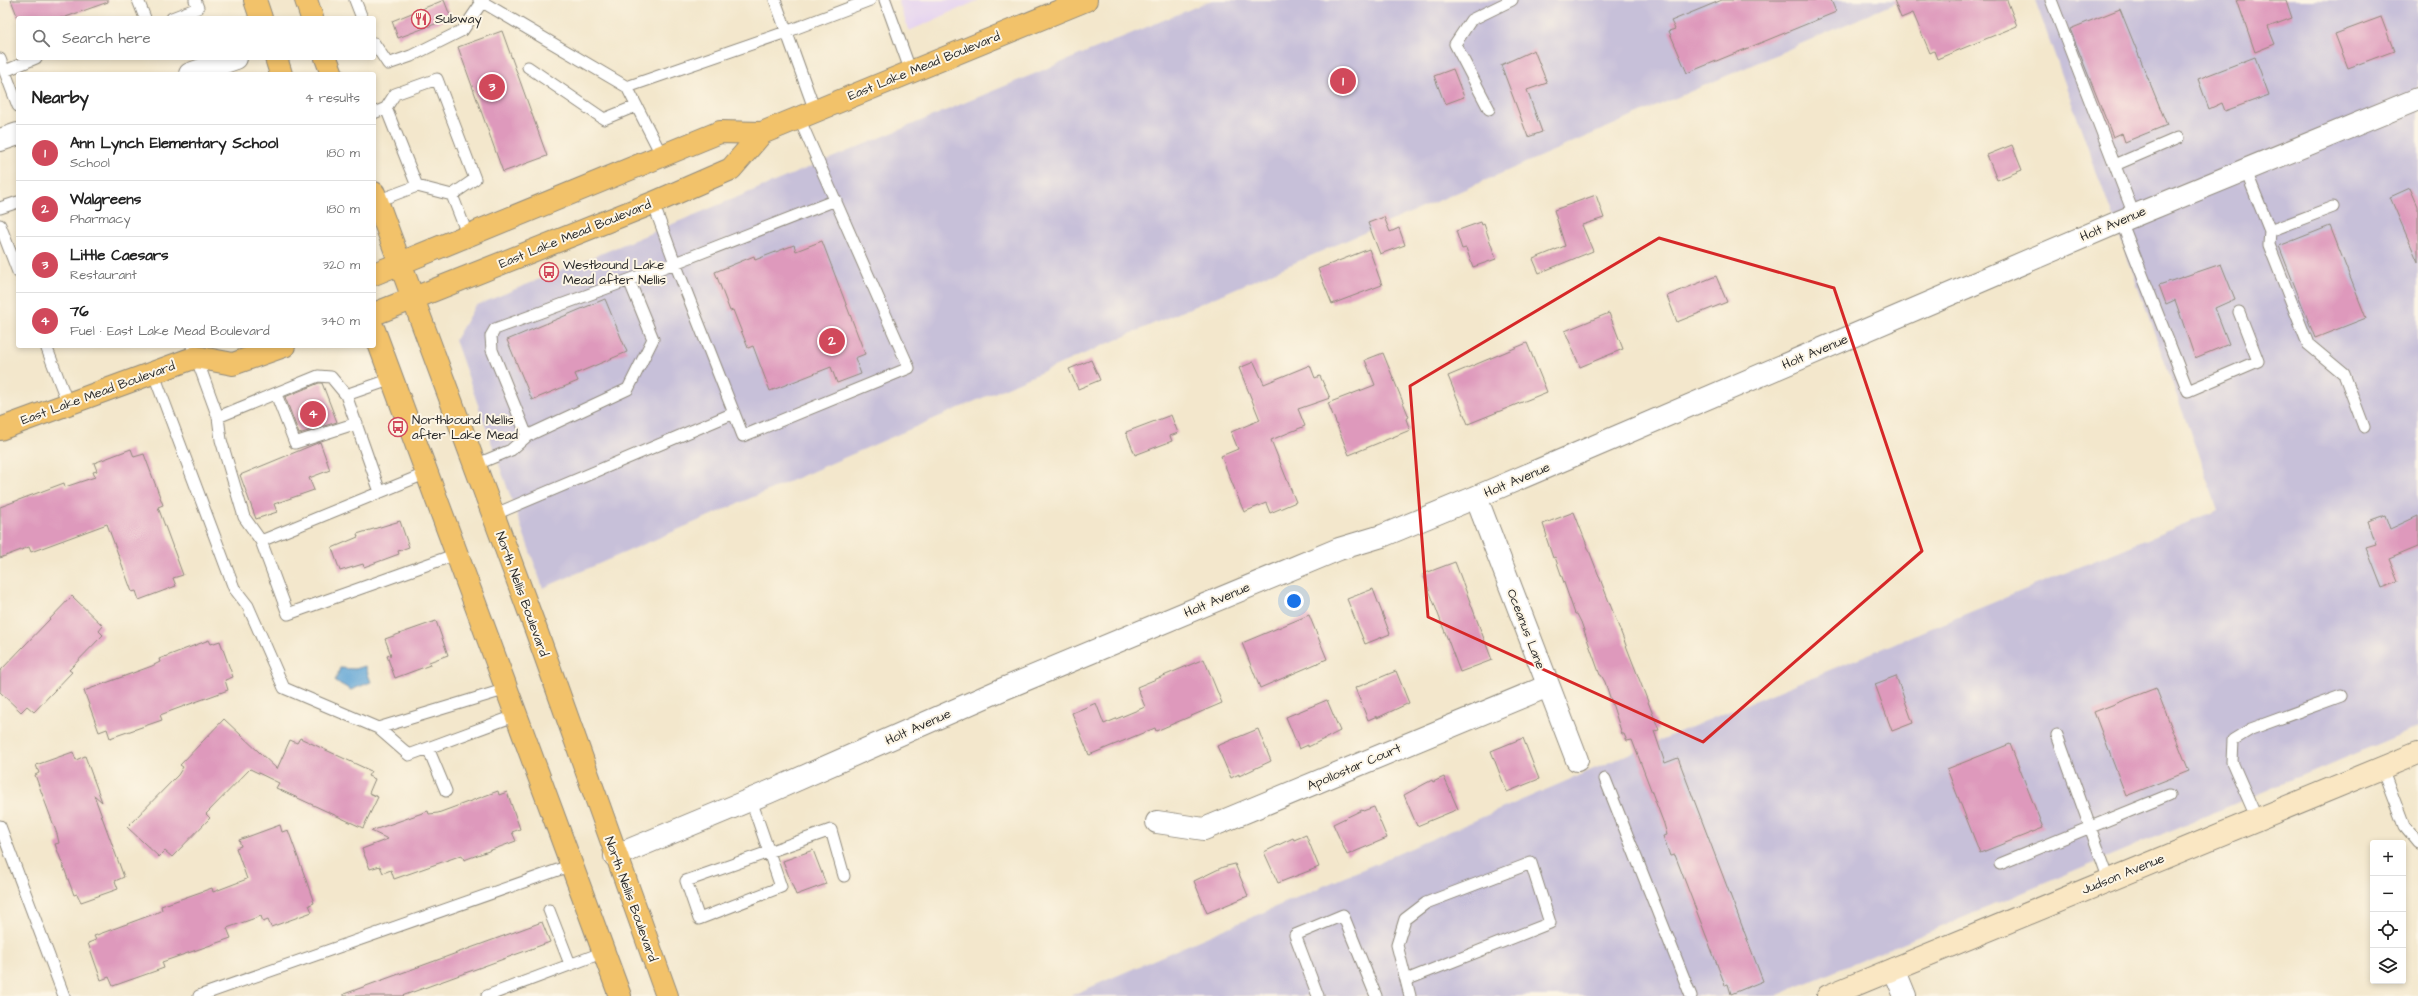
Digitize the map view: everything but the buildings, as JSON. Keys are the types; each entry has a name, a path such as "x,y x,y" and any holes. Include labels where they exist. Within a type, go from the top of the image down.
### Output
{"main road":[{"path":"255,0 260,16"},
{"path":"306,0 311,16"},
{"name":"East Lake Mead Boulevard","path":"376,273 720,132 762,133 1086,0"},
{"path":"277,60 280,72"},
{"path":"327,60 331,72"},
{"name":"East Lake Mead Boulevard","path":"376,313 653,202 731,169 762,133"},
{"name":"North Nellis Boulevard","path":"376,200 494,515 666,996"},
{"path":"376,335 620,996"},
{"name":"East Lake Mead Boulevard","path":"0,429 153,372 197,350 233,364 278,348"}],"street":[{"path":"202,72 215,70 232,60"},
{"name":"Holt Avenue","path":"615,856 751,800 1003,690 1325,555 1382,536 1476,497 2127,218 2246,171 2418,99"},
{"path":"0,140 16,135"},
{"name":"Oceanus Lane","path":"1476,497 1577,760"},
{"name":"Apollostar Court","path":"1157,822 1204,829 1548,686"},
{"name":"Judson Avenue","path":"1828,996 2418,753"},
{"path":"1894,969 1904,996"}],"lane":[{"path":"138,0 144,16"},
{"path":"177,16 198,8 195,0"},
{"path":"355,0 361,16"},
{"path":"653,202 675,263 743,436 910,368 836,200 807,114 786,32 774,0"},
{"path":"627,87 786,32 870,0"},
{"path":"885,0 911,72"},
{"path":"1489,109 1455,44 1471,20 1512,0"},
{"path":"2051,0 2115,165 2127,218 2188,391 2258,361 2239,312"},
{"path":"376,46 388,64 411,56 463,30 480,1 627,87 662,156"},
{"path":"0,59 16,101"},
{"path":"4,71 31,60"},
{"path":"528,67 604,119 636,106"},
{"path":"376,112 386,108 395,94 437,79 475,179 452,195 417,186 376,197"},
{"path":"386,108 417,186"},
{"path":"2115,165 2178,138"},
{"path":"2246,171 2270,231 2269,245 2308,344 2344,374 2364,427"},
{"path":"452,195 468,236"},
{"path":"527,436 492,350 491,336 495,329 675,263 836,200"},
{"path":"0,208 16,203"},
{"path":"2270,231 2333,207"},
{"path":"0,225 16,267"},
{"path":"475,465 511,450 527,436 628,389 653,339 629,280"},
{"path":"47,348 68,404"},
{"path":"197,350 218,418 221,440 244,517 261,541 288,614 457,554"},
{"path":"153,372 234,588 248,606 284,688 378,728 409,755 517,715"},
{"path":"218,418 318,376 331,377 346,395 380,492"},
{"path":"346,395 392,379"},
{"path":"276,394 295,443 357,423"},
{"path":"494,515 734,413"},
{"path":"261,541 427,473"},
{"path":"378,728 507,689"},
{"path":"2257,819 2232,762 2234,740 2251,729 2341,696"},
{"path":"2057,735 2109,880"},
{"path":"428,748 446,791"},
{"path":"2382,768 2404,826 2418,843"},
{"path":"1605,779 1691,996"},
{"path":"2000,864 2169,795"},
{"path":"751,800 769,851 781,887 699,919 686,881 769,851 831,830 844,876"},
{"path":"0,826 64,996"},
{"path":"1406,980 1550,923 1531,863 1426,903 1405,919 1397,945 1410,996"},
{"path":"199,996 572,865"},
{"path":"549,910 570,964"},
{"path":"1318,996 1295,936 1343,915 1376,996"},
{"path":"487,996 604,952"}],"highlighted area":[{"path":"1659,238 1834,288 1922,551 1703,742 1428,617 1410,386"}],"shaded area":[{"path":"898,0 979,0 909,31"},
{"path":"1212,0 1902,0 543,588 455,340 475,306"},
{"path":"2035,0 2418,0 2418,727 1776,996 1070,996 1686,729 2218,510"}],"water":[{"path":"365,666 371,682 351,690 335,681 340,668 355,669"}],"place":[{"name":"Subway","path":"421,19"},
{"name":"Ann Lynch Elementary School","path":"1343,81"},
{"name":"Little Caesars","path":"492,87"},
{"name":"Westbound Lake Mead after Nellis","path":"549,272"},
{"name":"Walgreens","path":"832,341"},
{"name":"76","path":"313,414"},
{"name":"Northbound Nellis after Lake Mead","path":"398,427"}]}
